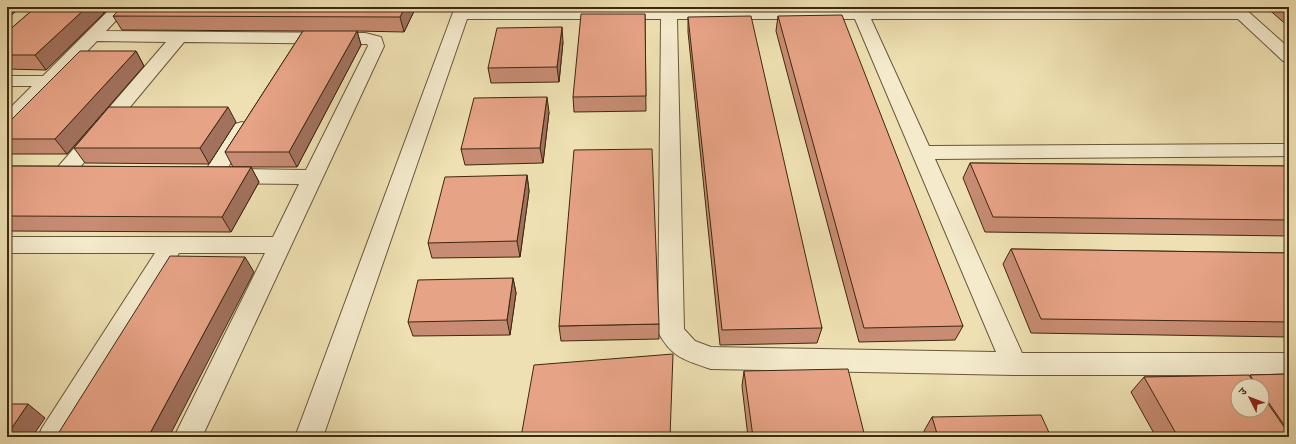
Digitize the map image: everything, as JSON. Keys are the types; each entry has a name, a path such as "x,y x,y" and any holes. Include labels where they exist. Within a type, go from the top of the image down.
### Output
{"street":[{"path":"7,122 121,7"},
{"path":"309,437 462,10 669,10 861,14 1238,11 1289,57"},
{"path":"669,10 671,332 686,350 711,358 1014,364 1289,364"},
{"path":"861,14 1014,364"},
{"path":"92,36 365,38 375,41 376,46 188,437"},
{"path":"64,173 179,37"},
{"path":"287,57 299,37"},
{"path":"7,81 48,81"},
{"path":"113,115 136,115"},
{"path":"227,115 250,115 204,175 314,177"},
{"path":"922,154 1289,150"},
{"path":"42,173 87,174"},
{"path":"7,245 281,245"},
{"path":"52,437 172,245"}],"building":[{"path":"36,7 87,7 35,55 7,55 7,32"},
{"path":"122,7 405,7 400,17 113,16"},
{"path":"581,14 645,14 646,96 573,97"},
{"path":"842,15 963,326 864,328 778,16"},
{"path":"751,16 822,328 722,330 688,17"},
{"path":"562,27 557,67 488,68 497,28"},
{"path":"303,31 357,31 289,152 225,152"},
{"path":"80,51 136,51 55,139 7,139 7,124"},
{"path":"547,97 540,148 461,149 474,98"},
{"path":"109,107 228,107 200,148 74,148"},
{"path":"652,149 659,324 559,326 574,150"},
{"path":"970,163 1289,166 1289,220 993,217"},
{"path":"7,166 251,167 222,217 7,216"},
{"path":"527,175 517,241 428,243 445,177"},
{"path":"1011,249 1289,253 1289,322 1041,319"},
{"path":"170,256 245,257 148,437 56,437"},
{"path":"513,278 507,320 408,322 418,280"},
{"path":"673,354 670,437 521,437 534,365"},
{"path":"848,369 865,437 753,437 744,371"},
{"path":"1289,374 1289,432 1270,405 1270,378 1252,378 1250,375"},
{"path":"1249,375 1251,378 1230,378 1230,418 1270,418 1270,407 1289,434 1289,437 1178,437 1144,377"},
{"path":"7,404 28,404 7,435"},
{"path":"1041,415 1051,437 938,437 932,417"}]}
